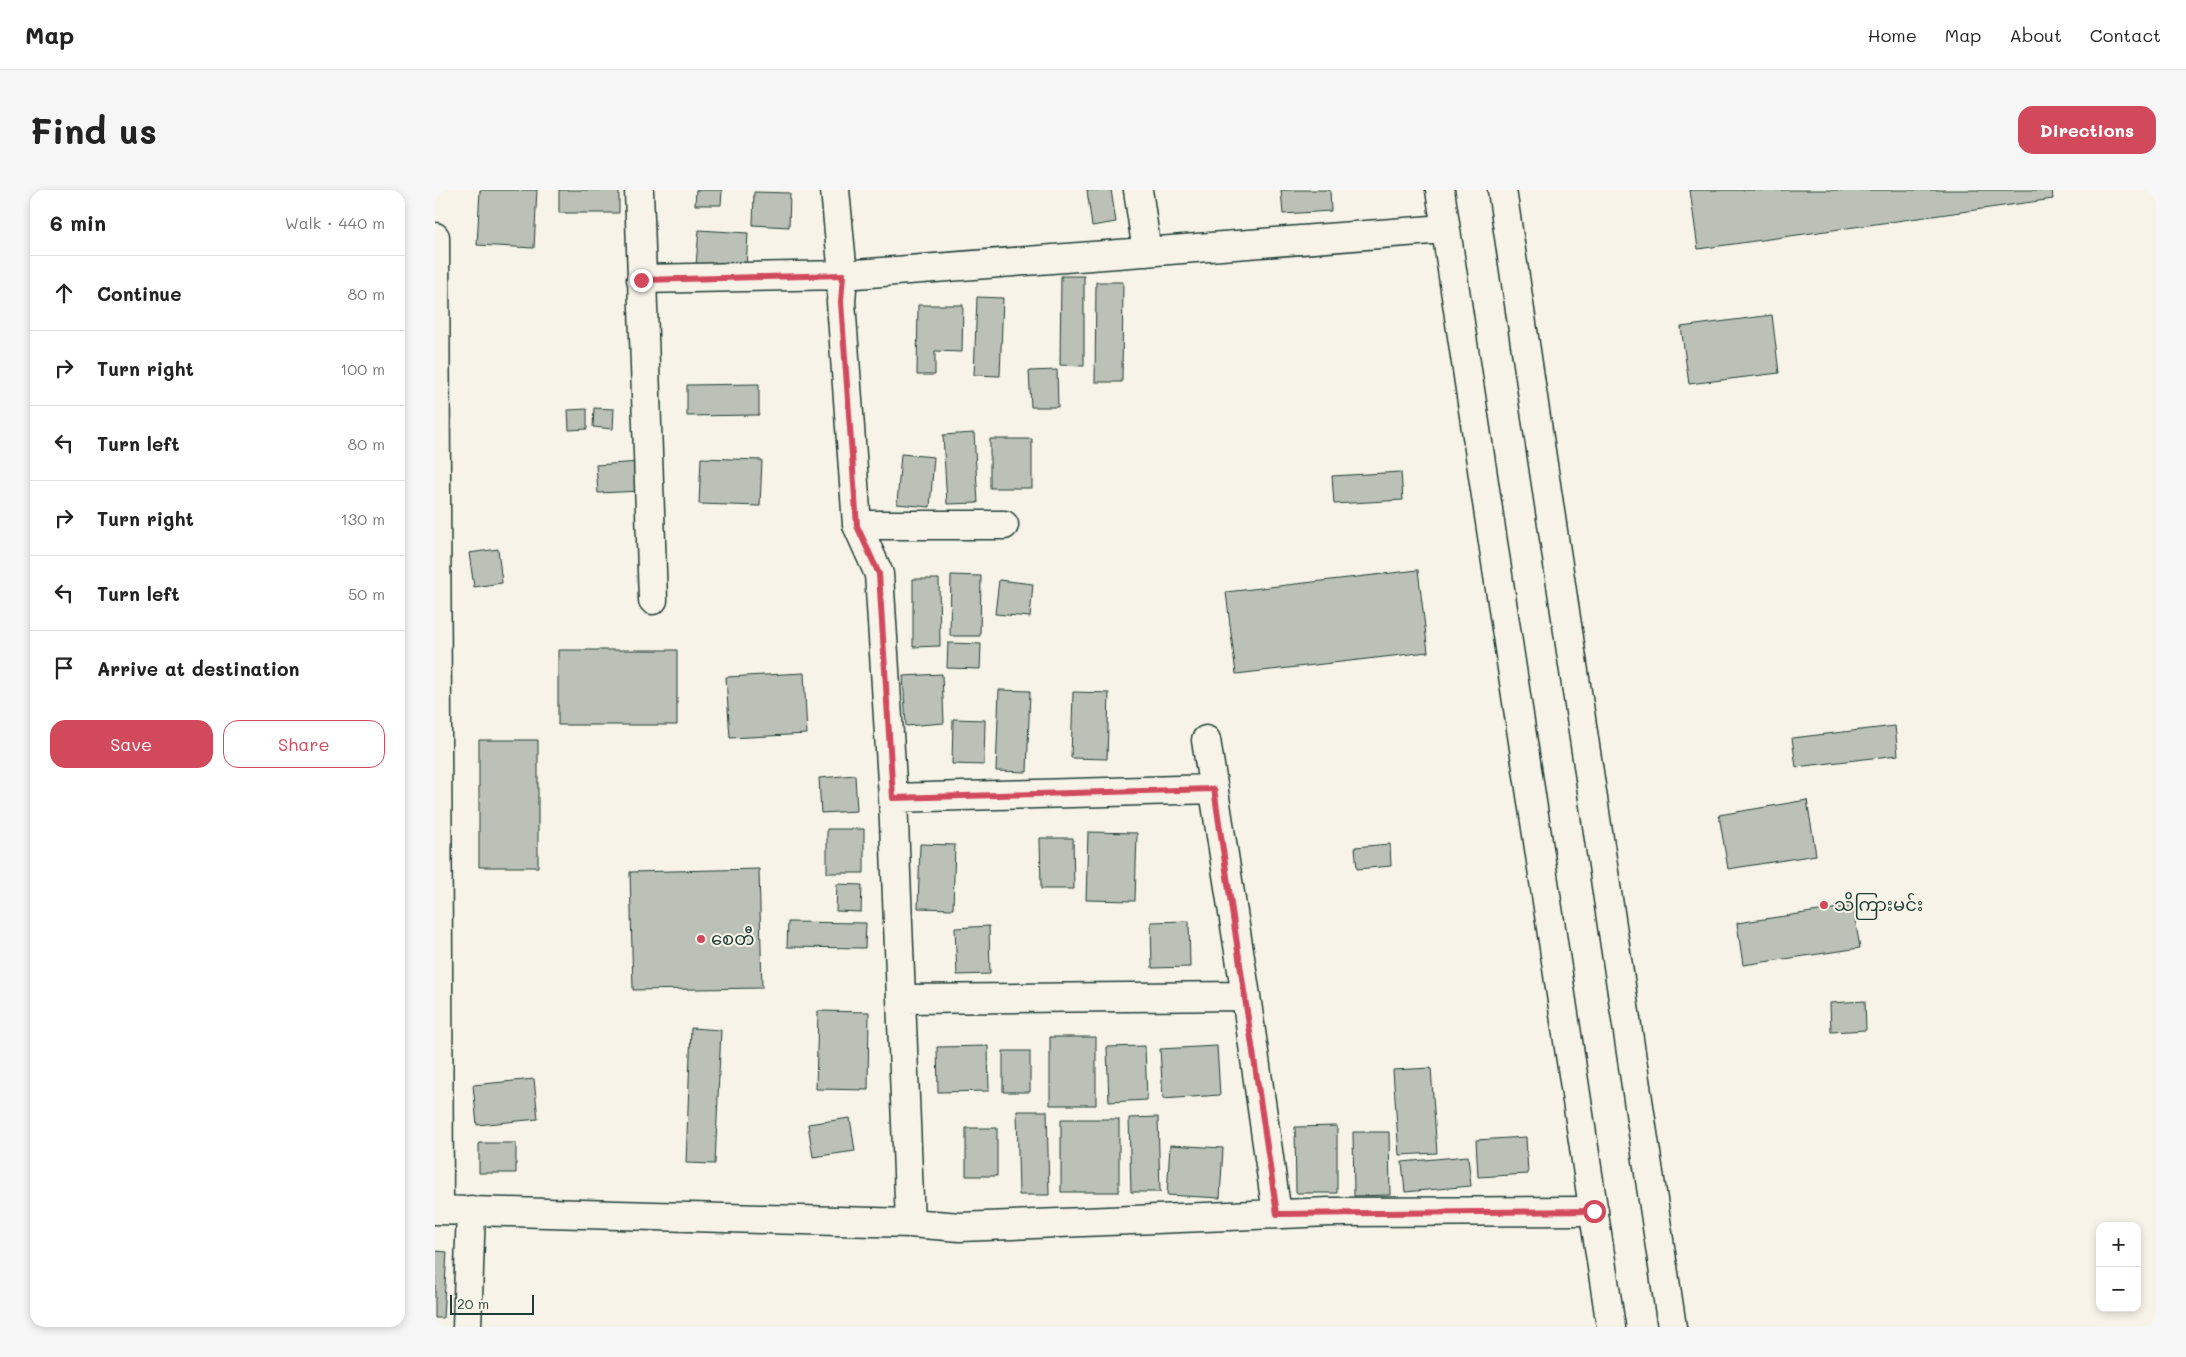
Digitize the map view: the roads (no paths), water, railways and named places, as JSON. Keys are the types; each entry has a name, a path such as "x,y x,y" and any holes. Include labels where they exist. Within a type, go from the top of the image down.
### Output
{"main road":[{"path":"639,190 653,600"},
{"path":"835,190 843,275 841,302 857,526 879,574 893,798 910,1223"},
{"path":"1139,190 1147,252"},
{"path":"1440,190 1611,1327"},
{"path":"1502,190 1672,1327"},
{"path":"641,280 843,275 1445,229"},
{"path":"435,237 437,1210 910,1223 960,1227 1277,1214 1594,1211"},
{"path":"857,526 1004,524"},
{"path":"1206,740 1246,996 1277,1214"},
{"path":"893,798 1214,789"},
{"path":"901,999 1246,996"},
{"path":"467,1327 471,1210"}],"place":[{"name":"သိကြားမင်း","path":"1824,905"},
{"name":"စေတီ","path":"701,939"}]}
